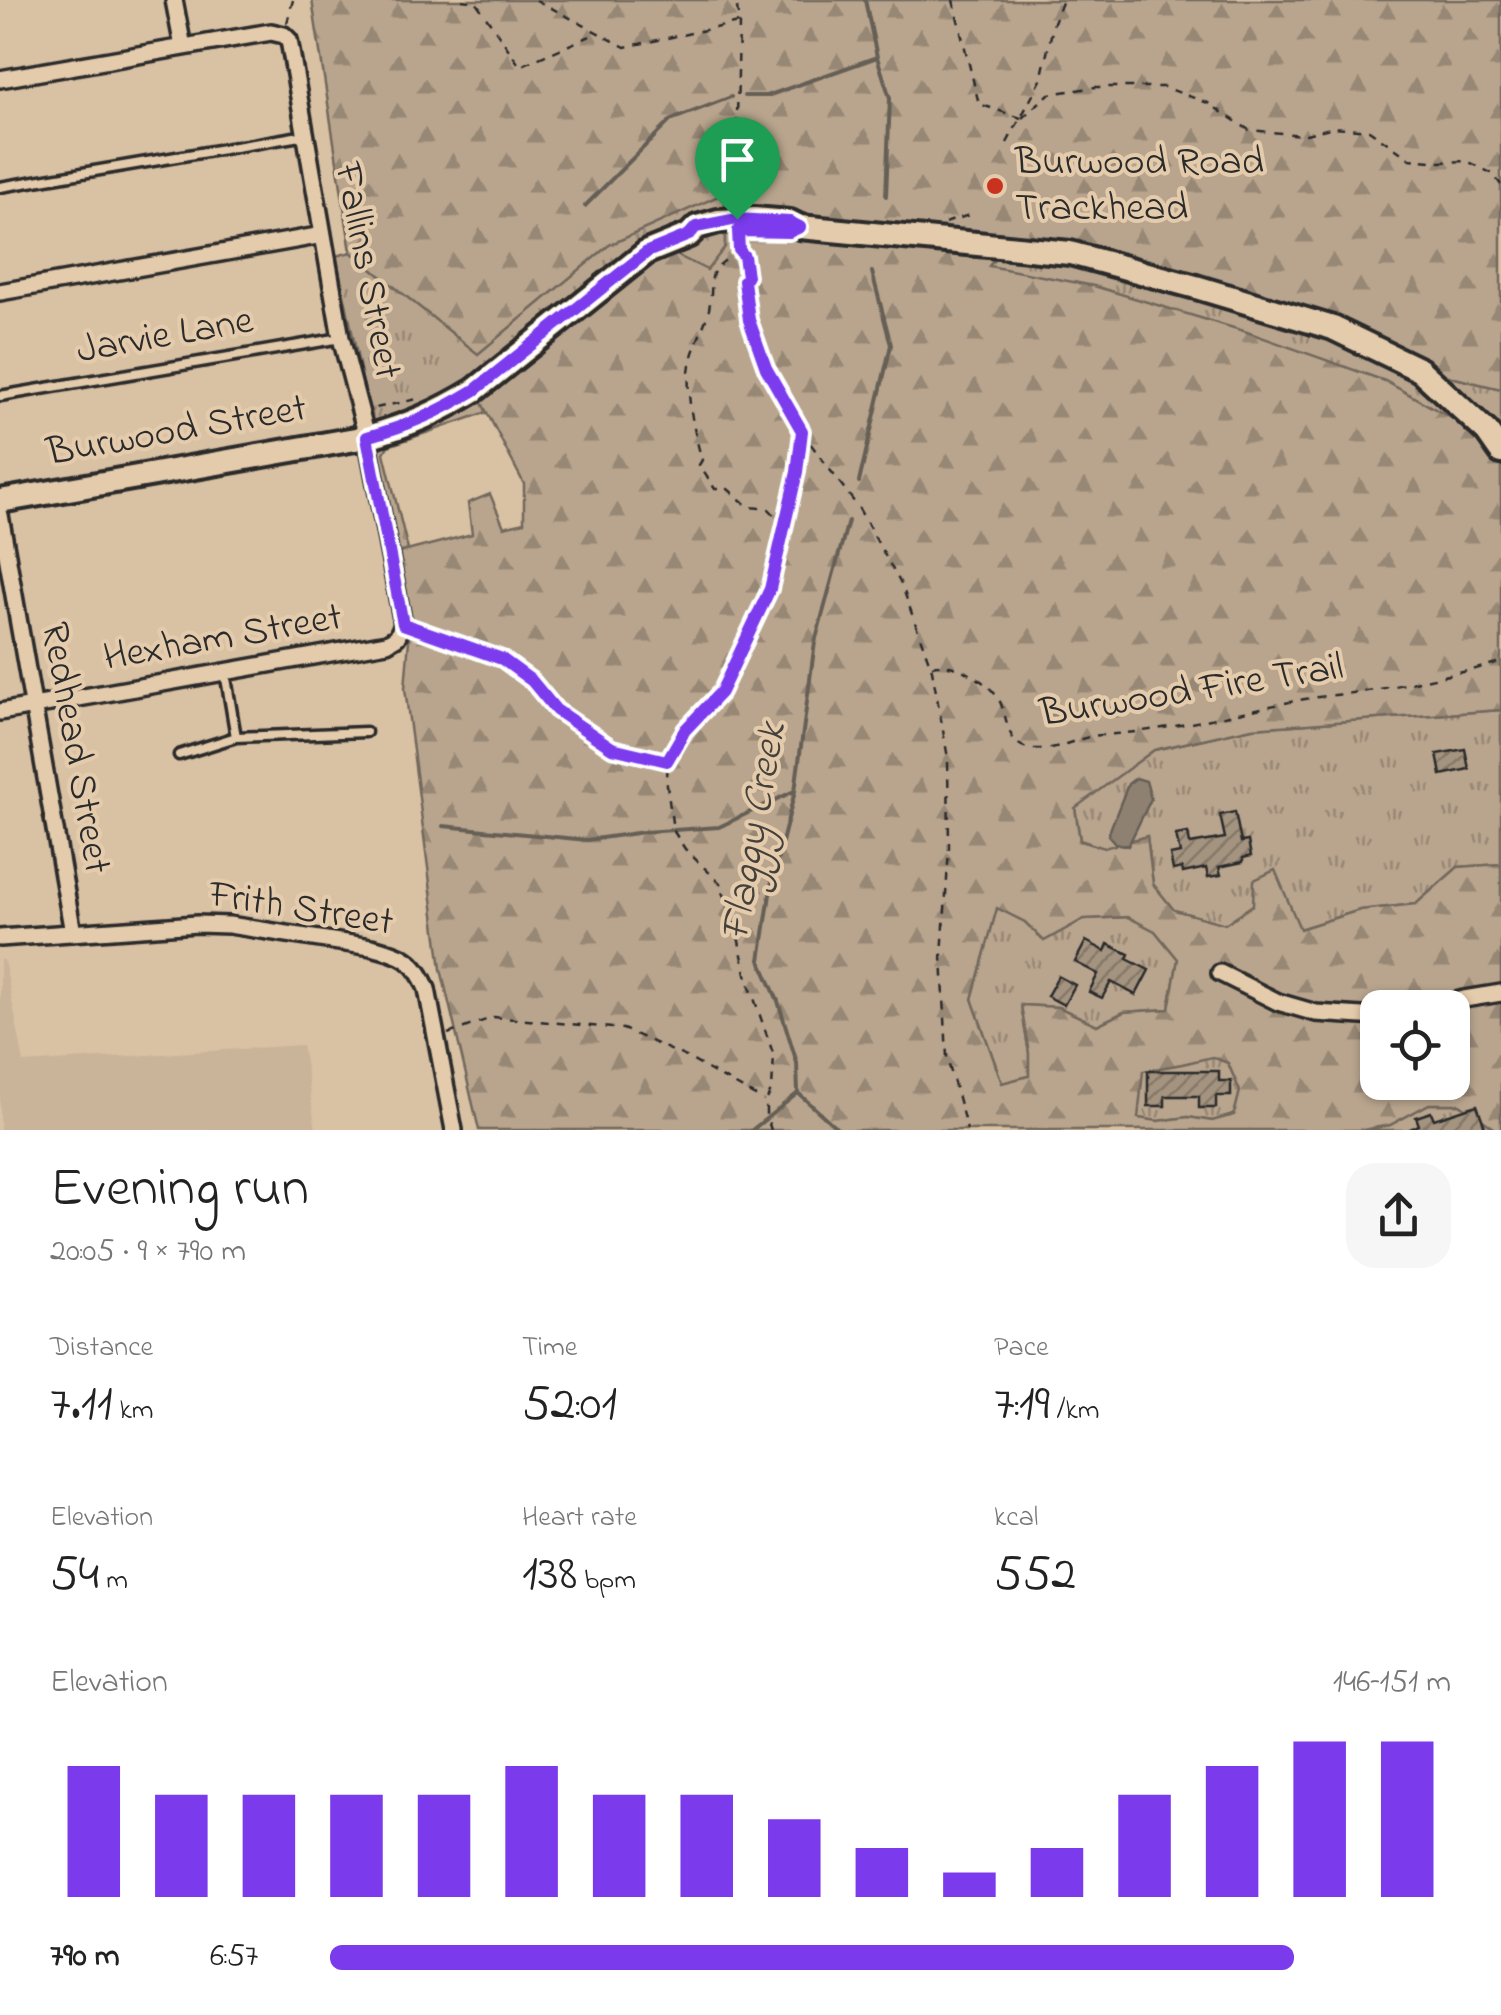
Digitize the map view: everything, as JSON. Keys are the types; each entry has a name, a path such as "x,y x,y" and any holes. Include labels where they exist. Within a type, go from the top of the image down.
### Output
{"main road":[{"path":"738,234 790,222 800,227 974,242 1070,254 1196,286 1332,328 1420,370 1487,432 1501,452"},
{"name":"Burwood Street","path":"0,501 367,437 412,424 446,408 497,373 647,252 689,235 696,227 738,234"}],"street":[{"path":"174,0 182,48"},
{"path":"0,80 271,32 284,35"},
{"name":"Fallins Street","path":"284,35 291,46 341,338 367,437 400,630"},
{"path":"0,292 323,235"},
{"name":"Redhead Street","path":"0,515 8,605 34,706 73,933"},
{"name":"Hexham Street","path":"0,712 388,643 400,630"},
{"name":"Frith Street","path":"0,938 197,924 372,946 412,962 421,974 438,1038"},
{"path":"1220,973 1278,1002 1316,1013 1360,1017"},
{"path":"1470,998 1501,994"},
{"path":"438,1038 454,1130"}],"lane":[{"path":"0,187 306,135"},
{"name":"Jarvie Lane","path":"0,396 341,338"},
{"path":"225,672 236,737"},
{"path":"179,755 236,737 366,732"}],"path":[{"path":"284,35 293,0"},
{"path":"462,0 476,2 520,66 598,33"},
{"path":"536,0 625,47 740,23"},
{"path":"736,0 740,23 736,168 744,174 744,184 736,192 749,320 766,368 802,431 858,507 902,586 930,666 948,758 949,848 942,956 947,1058 965,1129"},
{"path":"954,0 979,104 1022,118"},
{"path":"1007,143 1041,80 1063,0"},
{"path":"1022,118 1049,94 1096,87 1164,86 1208,103 1250,130 1302,135 1334,127 1370,130 1410,159 1467,161 1493,174 1501,185"},
{"path":"738,234 710,276 708,310 689,366 693,427 702,460 699,465 715,488 728,488 748,507 770,510 784,526"},
{"path":"770,1128 766,1102 772,1088 774,1056 720,882 686,850 673,830 666,778 667,761 685,730 721,692 770,589 797,472 802,431"},
{"path":"400,630 502,659 532,681 556,710 612,748 667,761"},
{"name":"Burwood Fire Trail","path":"930,666 942,664 962,670 989,688 1001,701 1010,734 1026,747 1040,750 1090,737 1180,726 1308,698 1371,691 1501,662"},
{"path":"438,1038 494,1017 623,1029 686,1057 766,1102"}],"shaded area":[{"path":"1136,778 1146,781 1151,799 1128,846 1115,843 1108,835 1128,784"},
{"path":"0,960 4,960 24,1063 302,1045 316,1130 0,1130"}],"green space":[{"path":"312,0 1501,0 1501,389 1096,270 997,256 989,266 1094,286 1247,332 1385,381 1501,446 1501,710 1252,728 1154,750 1075,808 1080,841 1104,848 1147,836 1153,884 1174,910 1225,924 1253,905 1254,880 1275,870 1300,929 1360,910 1416,904 1458,867 1501,864 1501,1130 1460,1104 1429,1104 1390,1125 1363,1130 479,1130 441,969 405,688 411,616 399,553 472,534 468,503 490,494 504,527 524,522 524,484 480,399 646,261 674,254 707,270 725,247 725,193 609,245 478,354 351,252","holes":["997,908 1025,922 1044,941 1084,919 1128,917 1155,931 1178,959 1169,1009 1124,1012 1097,1025 1058,1007 1021,1005 1029,1076 1002,1083 972,999","1212,1057 1228,1063 1240,1091 1234,1115 1212,1121 1188,1117 1158,1121 1138,1118 1143,1071"]},
{"path":"725,192 725,247 707,271 674,254 480,399 487,412 388,446 384,453 408,550 399,553 336,256 351,252 478,354 609,245"},
{"path":"997,256 1096,270 1501,389 1501,446 988,267"},
{"path":"1501,710 1501,864 1458,867 1416,904 1360,910 1299,929 1253,905 1225,924 1174,910 1153,884 1147,836 1104,848 1080,840 1075,807 1154,750 1252,728"},
{"path":"997,908 1025,922 1044,941 1084,919 1128,917 1155,931 1178,959 1169,1009 1124,1012 1097,1025 1058,1007 1021,1005 1029,1076 1002,1083 972,999"},
{"path":"1212,1056 1228,1063 1240,1091 1234,1115 1212,1121 1188,1117 1158,1121 1137,1118 1142,1070"},
{"path":"1429,1104 1460,1104 1497,1130 1363,1130 1390,1125"}],"building":[{"path":"1465,749 1469,769 1441,775 1437,754"},
{"path":"1235,812 1241,842 1248,841 1251,856 1243,858 1243,862 1219,867 1221,875 1208,877 1206,868 1183,873 1182,868 1173,870 1170,855 1180,853 1176,835 1188,833 1190,844 1225,838 1220,815"},
{"path":"1086,941 1105,951 1108,944 1149,970 1136,995 1111,982 1102,998 1089,992 1098,974 1075,962"},
{"path":"1058,976 1075,985 1064,1005 1047,996"},
{"path":"1148,1071 1219,1071 1219,1081 1231,1081 1231,1096 1216,1096 1216,1108 1199,1108 1199,1096 1165,1096 1165,1106 1148,1106"},
{"path":"1477,1105 1486,1130 1408,1130 1419,1125 1416,1117 1431,1112 1434,1119"}],"waterway":[{"name":"Flaggy Creek","path":"865,0 890,98 886,196"},
{"path":"744,96 767,96 877,57"},
{"path":"585,206 671,120 731,97"},
{"name":"Flaggy Creek","path":"859,482 891,345 872,272"},
{"name":"Flaggy Creek","path":"752,1130 798,1093 797,1063 778,1001 760,960 772,881 795,791 815,642 848,521"},
{"path":"443,826 587,840 719,827 794,791"},
{"path":"798,1093 839,1130"}],"place":[{"name":"Burwood Road Trackhead","path":"995,186"}],"route":[{"path":"737,219 790,222 800,227 789,232 738,231 747,276 744,281 749,320 766,368 802,431 797,472 770,589 721,692 685,730 667,761 612,748 556,710 532,681 502,659 403,624 367,437 412,424 475,390 647,252 689,235 696,227 737,219"}]}
